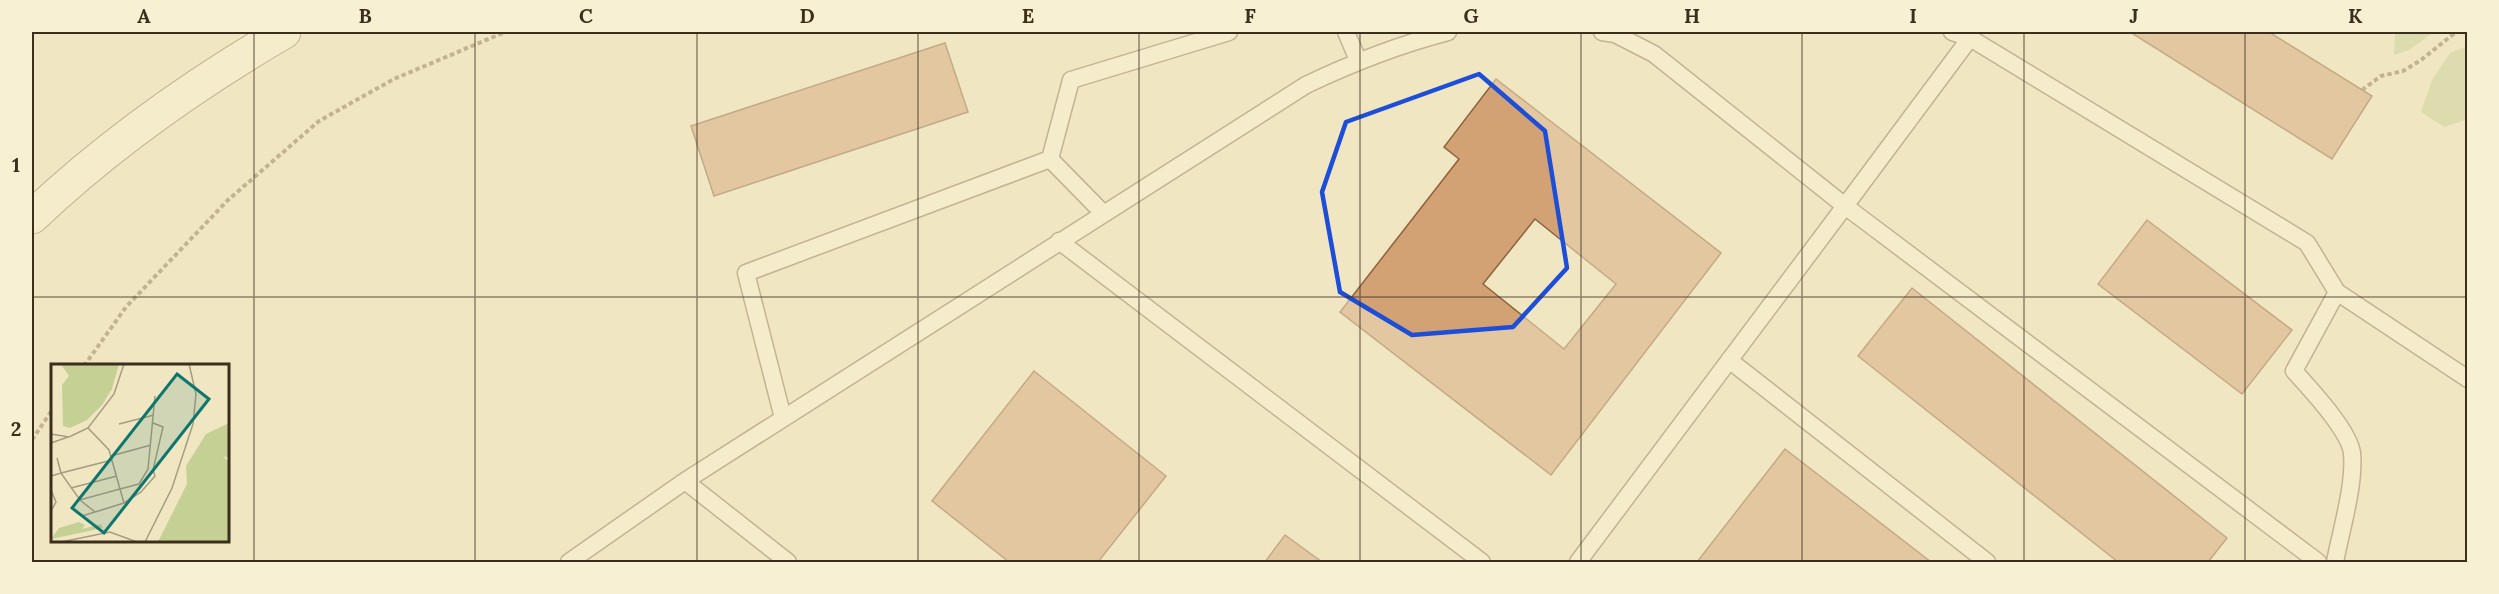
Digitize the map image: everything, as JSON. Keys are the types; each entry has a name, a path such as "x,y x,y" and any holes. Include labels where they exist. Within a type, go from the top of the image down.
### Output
{"street":[{"path":"32,218 139,127 209,76 284,32"}],"lane":[{"path":"1050,159 1071,80 1228,32"},
{"path":"1346,32 1358,60"},
{"path":"569,562 684,481 1306,85 1358,60 1404,43 1448,32"},
{"path":"1611,32 1654,54 1845,206 2318,562"},
{"path":"1952,32 1970,38 2307,243 2337,292 2468,379"},
{"path":"1580,562 1970,38"},
{"path":"1050,159 1102,213"},
{"path":"783,418 746,273 1050,159"},
{"path":"1059,242 1482,562"},
{"path":"2335,562 2350,478 2352,451 2336,421 2294,371 2337,292"},
{"path":"1729,360 1987,562"},
{"path":"684,481 788,562"}],"path":[{"path":"85,364 126,307 228,200 319,121 394,79 505,32"},
{"path":"2362,90 2381,76 2403,71 2421,60 2456,32"},
{"path":"32,440 51,412"}],"highlighted area":[{"path":"1479,74 1545,131 1567,268 1513,327 1412,335 1340,292 1322,192 1346,122"}],"green space":[{"path":"2395,32 2434,32 2409,50 2394,55"},
{"path":"2467,46 2467,123 2465,120 2444,127 2421,112 2432,80 2450,53"}],"building":[{"path":"2130,32 2269,32 2372,96 2332,159"},
{"path":"945,43 968,112 714,196 691,126"},
{"path":"1496,79 1721,253 1551,475 1340,312 1459,159 1444,147","holes":["1535,219 1616,284 1564,349 1483,284"]},
{"path":"2147,220 2292,330 2242,394 2098,284"},
{"path":"1912,288 2227,538 2208,562 2118,562 1858,356"},
{"path":"1034,371 1166,476 1098,562 1009,562 932,501"},
{"path":"1785,449 1931,562 1697,562"},
{"path":"1285,535 1322,562 1265,562"}]}
